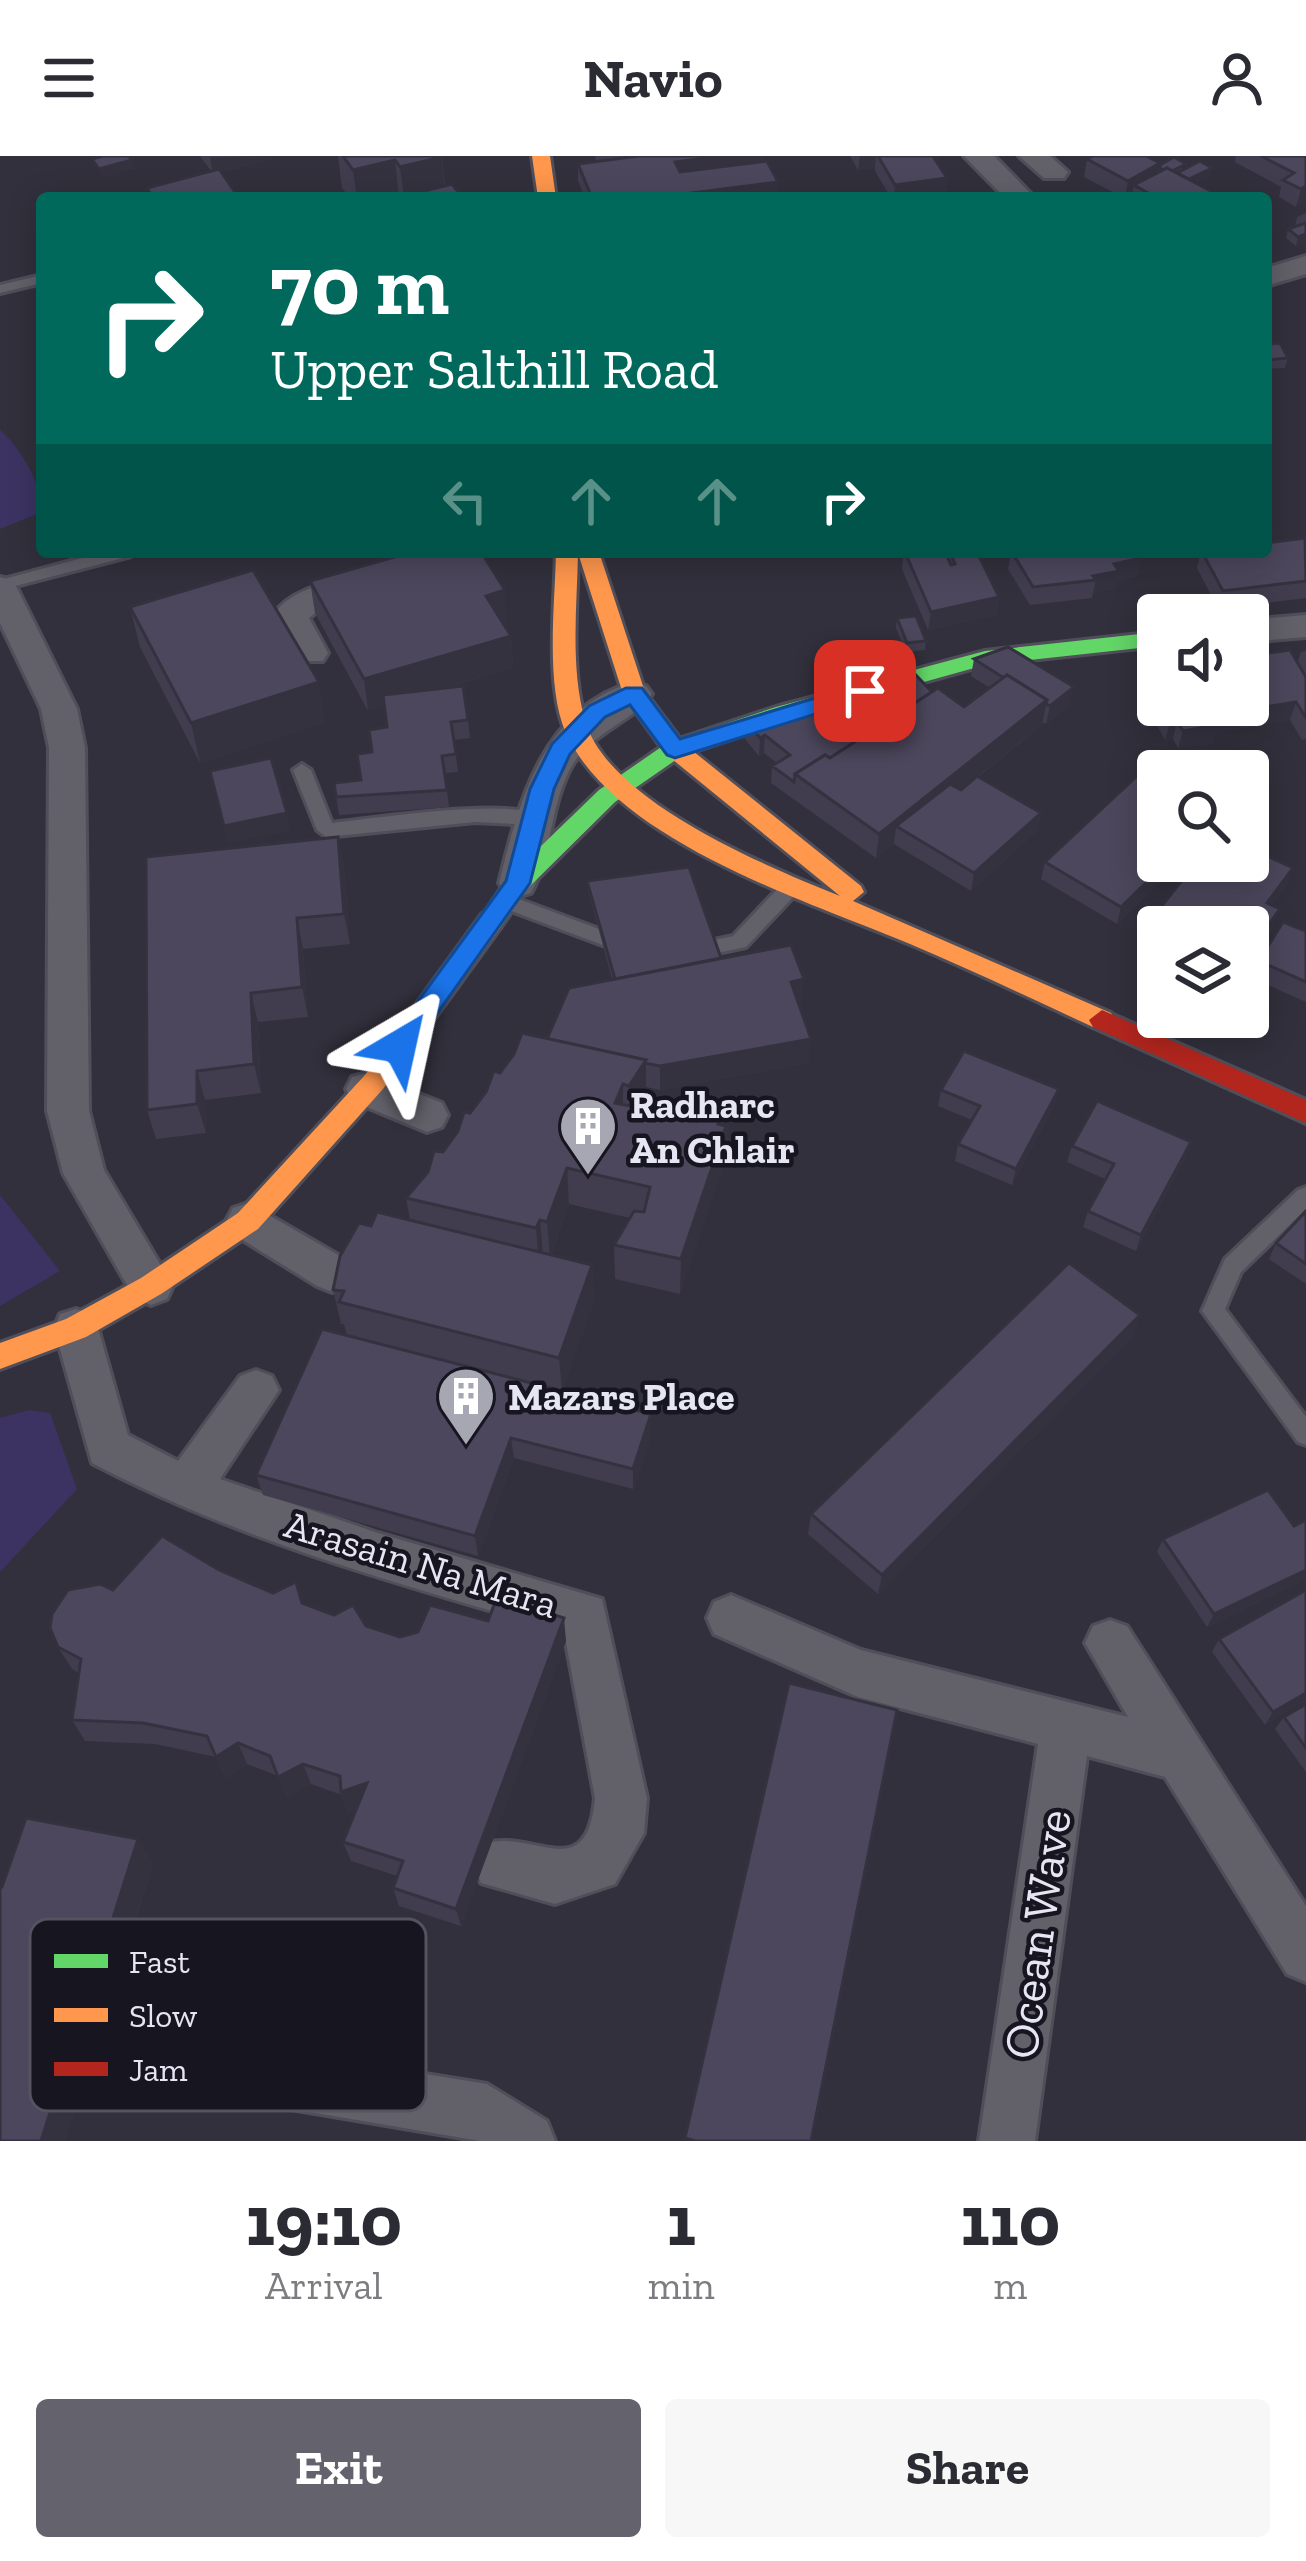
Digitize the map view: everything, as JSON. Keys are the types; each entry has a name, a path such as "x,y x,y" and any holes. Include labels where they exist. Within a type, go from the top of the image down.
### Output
{"main road":[{"path":"541,156 546,192"},
{"path":"567,558 566,651 577,733 620,787 670,821 790,888 894,927 1306,1112"},
{"path":"590,558 634,694 675,749 894,927"},
{"path":"0,1356 76,1328 151,1286 248,1221 368,1089 511,892 620,787 675,749 784,713 985,658 1137,641"}],"street":[{"path":"978,156 1015,192"},
{"path":"1272,275 1306,265"},
{"path":"311,653 290,615 307,602 394,577"},
{"path":"0,587 59,709 67,748 68,1111 84,1173 151,1286"},
{"path":"1269,629 1306,626"},
{"path":"511,892 560,750 597,712 634,694"},
{"path":"368,1089 427,1114"},
{"path":"248,1221 332,1273"},
{"name":"Arasain Na Mara","path":"76,1328 108,1448 186,1489 378,1555 585,1616 621,1798 618,1833 596,1865 555,1878 500,1864"},
{"path":"186,1489 256,1390"},
{"path":"731,1618 858,1673 1182,1756"},
{"path":"1110,1643 1306,1954"},
{"name":"Ocean Wave","path":"1007,2141 1066,1727"},
{"path":"426,2102 487,2112 527,2141"}],"lane":[{"path":"0,289 36,280"},
{"path":"0,587 104,558"},
{"path":"302,770 326,830 475,815 534,818"},
{"path":"676,954 739,942 790,888"},
{"path":"511,892 634,950"},
{"path":"1306,1196 1232,1266 1214,1311 1306,1435"}],"shaded area":[{"path":"0,430 29,468 36,485 36,514 0,529"},
{"path":"0,1195 60,1271 0,1306"},
{"path":"29,1410 50,1413 77,1489 0,1572 0,1418"}],"building":[{"path":"343,156 442,157 400,167 395,160 353,170"},
{"path":"638,156 725,156 675,162 680,172 767,161 778,182 700,192 590,192 578,164"},
{"path":"878,156 937,156 947,178 895,185"},
{"path":"1146,156 1160,163 1128,181 1087,159"},
{"path":"1261,156 1306,156 1306,186 1301,189 1283,180 1294,173"},
{"path":"1174,157 1186,164 1172,171 1160,168 1160,165"},
{"path":"92,159 132,160 99,169"},
{"path":"1200,161 1212,168 1189,179 1177,173"},
{"path":"1167,168 1213,192 1146,192 1134,185"},
{"path":"219,169 235,192 150,192 147,188"},
{"path":"452,184 458,192 421,192"},
{"path":"1306,223 1306,234 1298,237 1288,229"},
{"path":"1280,343 1288,358 1272,359 1272,344"},
{"path":"1305,538 1306,581 1223,591 1205,558 1272,558 1272,542"},
{"path":"391,558 485,558 505,590 486,596 511,636 364,679 310,581"},
{"path":"908,558 948,558 951,565 955,564 952,558 980,558 999,597 931,612"},
{"path":"1016,558 1141,558 1114,564 1119,571 1093,576 1096,580 1033,587"},
{"path":"253,570 319,682 191,723 130,607"},
{"path":"916,616 926,641 907,643 897,618"},
{"path":"1008,647 1074,687 1050,706 1007,675 1004,678 974,659"},
{"path":"1290,650 1306,677 1306,718 1296,702 1269,706 1269,653"},
{"path":"914,673 932,692 830,758 825,755 795,774 794,782 772,766 790,755 765,735 760,738 745,720 812,699 833,713 847,705 839,692"},
{"path":"1007,675 1047,700 879,834 795,774 825,755 830,758 938,688 964,707"},
{"path":"463,686 468,720 451,722 456,754 442,756 447,790 336,797 334,783 361,780 357,754 372,752 369,730 387,727 383,695"},
{"path":"271,758 287,813 224,826 210,771"},
{"path":"977,776 1041,813 974,873 896,826 950,784 961,790"},
{"path":"1137,776 1137,882 1147,882 1121,907 1045,862"},
{"path":"338,837 344,914 297,918 302,987 251,993 254,1064 197,1071 197,1104 147,1110 146,857"},
{"path":"1269,857 1293,868 1267,903 1280,909 1269,924 1269,906 1162,906 1181,882 1269,882"},
{"path":"689,867 721,958 615,979 587,881"},
{"path":"1283,922 1306,931 1306,982 1269,965 1269,945"},
{"path":"791,945 804,979 791,982 811,1039 660,1066 547,1039 569,988"},
{"name":"Radharc An Chlair","path":"522,1033 646,1060 629,1086 623,1084 615,1103 674,1114 684,1098 730,1106 718,1124 726,1126 681,1259 614,1245 634,1211 644,1212 650,1187 567,1168 547,1222 540,1220 536,1228 406,1198 428,1172 434,1151 443,1152 464,1112 470,1113 486,1092 494,1071 500,1073 514,1054"},
{"path":"964,1051 1059,1089 1016,1169 958,1144 980,1106 941,1090"},
{"path":"1097,1101 1191,1142 1141,1235 1088,1211 1114,1164 1072,1146"},
{"path":"1306,1211 1306,1264 1276,1243"},
{"path":"377,1212 592,1265 559,1358 339,1302 344,1291 333,1290 340,1256 359,1223 371,1226"},
{"path":"1069,1263 1140,1315 882,1575 811,1514"},
{"name":"Mazars Place","path":"322,1329 651,1414 633,1469 511,1438 475,1536 256,1475"},
{"path":"1268,1490 1294,1526 1306,1520 1306,1570 1214,1614 1163,1539"},
{"path":"162,1536 219,1570 273,1593 296,1582 302,1603 334,1615 353,1605 366,1626 400,1637 418,1632 430,1605 488,1621 497,1597 564,1618 456,1909 393,1888 403,1861 343,1842 367,1783 341,1792 340,1776 303,1764 278,1777 270,1756 238,1743 216,1757 207,1736 143,1723 72,1720 81,1659 58,1647 50,1628 52,1614 68,1590 100,1584 113,1590"},
{"path":"1306,1590 1306,1693 1273,1712 1219,1639"},
{"path":"789,1683 897,1710 811,2141 695,2141 685,2138"},
{"path":"1306,1704 1306,1748 1284,1717"},
{"path":"26,1818 138,1839 113,1919 30,1919 30,2111 50,2111 41,2141 0,2141 2,1887"}],"traffic: fast":[{"path":"491,921 518,883 607,796 675,749 784,713 985,658 1137,641"}],"traffic: slow":[{"path":"541,156 546,192"},
{"path":"567,558 566,646 573,718 600,767 633,798 718,852 1102,1020"},
{"path":"590,558 634,694 675,749 852,892"},
{"path":"0,1356 76,1328 151,1286 248,1221 374,1082 491,921"}],"traffic: jam":[{"path":"1102,1020 1306,1112"}],"place":[{"name":"Radharc An Chlair","path":"588,1177"},
{"name":"Mazars Place","path":"466,1447"}],"route":[{"path":"400,1046 518,883 542,789 560,750 597,712 634,694 675,749 865,691"}]}
